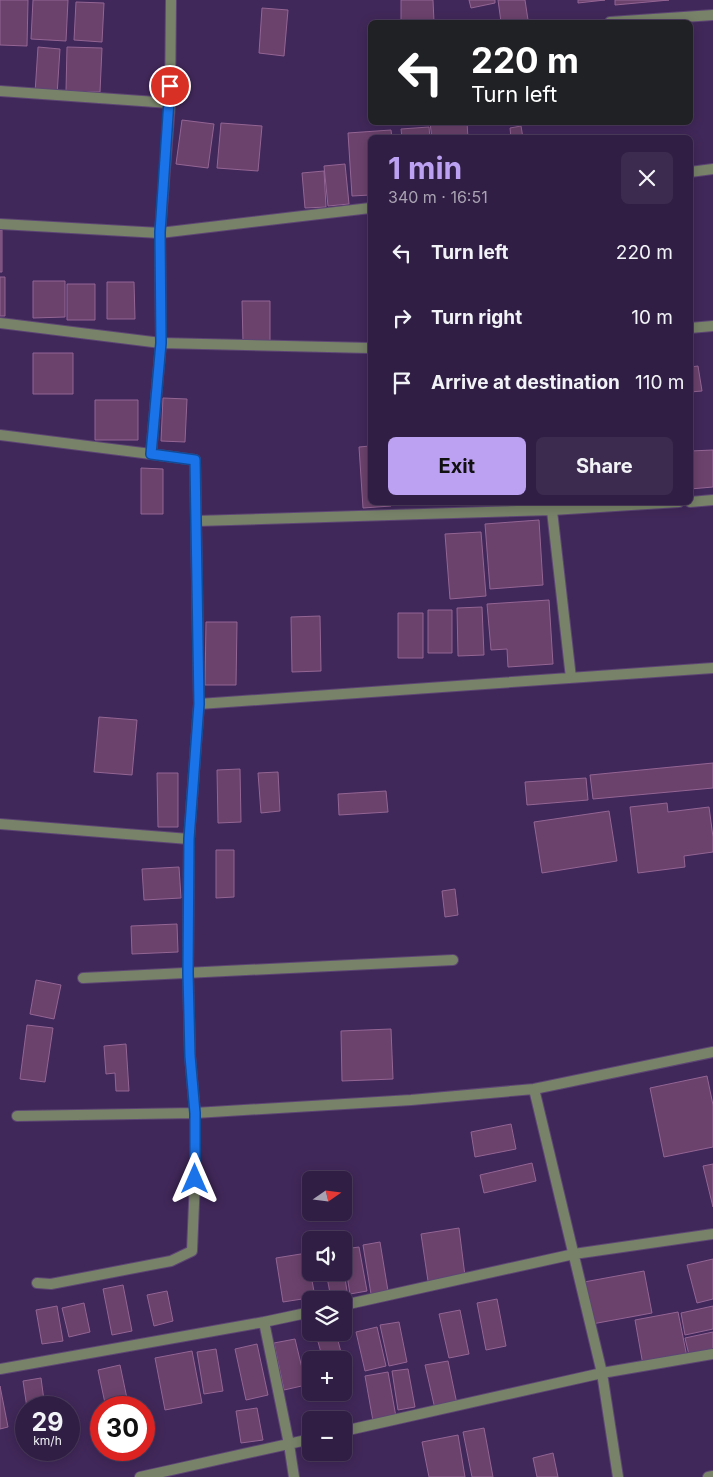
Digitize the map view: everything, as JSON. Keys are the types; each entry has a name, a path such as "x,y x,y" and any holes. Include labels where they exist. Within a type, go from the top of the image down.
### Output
{"street":[{"path":"151,454 161,343 160,232 170,103 171,0"},
{"path":"639,20 713,15"},
{"path":"0,91 170,103"},
{"path":"693,172 713,169"},
{"path":"0,224 160,232 368,208"},
{"path":"0,323 161,343 368,348"},
{"path":"693,328 713,326"},
{"path":"0,435 195,460 199,704 189,839 188,973 190,1056 195,1113 192,1251 171,1262 50,1284 37,1283"},
{"path":"693,502 713,500"},
{"path":"196,521 584,505"},
{"path":"552,506 571,678"},
{"path":"199,704 713,668"},
{"path":"0,824 189,839"},
{"path":"83,978 453,960"},
{"path":"17,1116 195,1113 411,1100 534,1089 713,1052"},
{"path":"534,1089 602,1373 618,1477"},
{"path":"352,1302 574,1254 713,1234"},
{"path":"0,1369 302,1314"},
{"path":"264,1322 294,1477"},
{"path":"352,1429 602,1373 713,1354"},
{"path":"140,1477 302,1440"},
{"path":"708,1477 713,1476"}],"building":[{"path":"0,0 28,0 27,46 0,45"},
{"path":"33,0 68,0 66,41 31,39"},
{"path":"401,0 433,0 434,20 401,20"},
{"path":"469,0 495,0 495,3 471,8"},
{"path":"498,0 525,0 528,20 501,20"},
{"path":"578,0 605,0 578,3"},
{"path":"615,0 669,0 615,5"},
{"path":"76,2 104,3 102,42 74,40"},
{"path":"262,8 288,10 284,56 259,53"},
{"path":"38,47 60,49 57,95 35,93"},
{"path":"67,47 102,48 100,92 66,91"},
{"path":"182,120 214,124 208,168 176,164"},
{"path":"221,123 262,126 258,171 217,168"},
{"path":"430,125 467,125 468,135 432,135"},
{"path":"521,126 522,135 511,135 510,128"},
{"path":"429,127 430,135 402,135 401,129"},
{"path":"391,130 392,135 368,135 368,195 352,196 348,133"},
{"path":"345,164 349,204 328,206 324,166"},
{"path":"324,171 326,207 305,208 302,173"},
{"path":"0,230 2,230 2,272 0,272"},
{"path":"0,277 5,277 5,316 0,316"},
{"path":"33,281 65,281 65,317 33,318"},
{"path":"107,282 134,282 135,319 107,319"},
{"path":"67,284 95,284 95,320 67,320"},
{"path":"242,301 270,301 270,342 243,342"},
{"path":"33,353 73,353 73,394 33,394"},
{"path":"698,366 702,391 693,392 693,367"},
{"path":"163,398 187,399 185,442 161,441"},
{"path":"95,400 138,400 138,440 95,440"},
{"path":"368,446 368,505 391,506 363,508 359,447"},
{"path":"713,450 713,487 693,489 693,451"},
{"path":"141,468 163,469 163,514 141,514"},
{"path":"539,520 543,585 490,589 485,524"},
{"path":"481,532 486,596 450,599 445,534"},
{"path":"549,600 553,664 508,667 507,649 491,650 487,604"},
{"path":"482,607 484,655 458,656 457,608"},
{"path":"428,610 452,610 452,653 428,653"},
{"path":"398,613 423,613 423,658 398,658"},
{"path":"320,616 321,671 292,672 291,617"},
{"path":"206,622 237,622 236,685 205,685"},
{"path":"99,717 137,720 132,775 94,772"},
{"path":"713,763 713,788 593,799 590,775"},
{"path":"240,769 241,822 218,823 217,770"},
{"path":"278,772 280,811 261,813 258,773"},
{"path":"157,773 178,773 178,827 158,827"},
{"path":"586,778 588,800 527,805 525,782"},
{"path":"386,791 388,812 339,815 338,794"},
{"path":"667,803 668,812 709,807 713,852 684,856 685,867 638,873 630,807"},
{"path":"609,811 617,861 542,873 534,822"},
{"path":"216,850 234,850 234,897 216,898"},
{"path":"179,867 181,898 144,900 142,869"},
{"path":"455,889 458,915 445,917 442,891"},
{"path":"177,924 178,952 132,954 131,926"},
{"path":"36,980 61,985 54,1019 30,1014"},
{"path":"27,1025 53,1028 45,1082 20,1079"},
{"path":"391,1029 393,1079 342,1081 341,1031"},
{"path":"126,1044 129,1091 116,1091 115,1073 106,1074 104,1046"},
{"path":"707,1076 713,1105 713,1147 664,1157 650,1088"},
{"path":"511,1124 516,1149 475,1157 471,1132"},
{"path":"532,1163 536,1181 484,1193 480,1175"},
{"path":"713,1164 713,1207 703,1166"},
{"path":"459,1228 465,1276 428,1281 421,1234"},
{"path":"380,1242 388,1291 371,1294 363,1245"},
{"path":"359,1247 367,1291 352,1294 352,1291 350,1291 348,1281 352,1281 352,1248"},
{"path":"302,1254 302,1281 312,1281 314,1291 302,1291 302,1299 283,1302 276,1258"},
{"path":"713,1259 713,1299 697,1303 687,1265"},
{"path":"644,1271 652,1313 592,1324 584,1282"},
{"path":"328,1281 345,1281 347,1291 330,1291"},
{"path":"123,1285 132,1331 112,1335 103,1289"},
{"path":"167,1291 173,1321 154,1326 147,1295"},
{"path":"497,1299 506,1346 486,1350 477,1303"},
{"path":"84,1303 90,1332 69,1337 62,1308"},
{"path":"57,1306 63,1341 42,1344 36,1310"},
{"path":"713,1306 713,1329 685,1335 681,1313"},
{"path":"460,1310 469,1354 449,1358 439,1314"},
{"path":"678,1312 687,1357 643,1365 635,1320"},
{"path":"399,1322 407,1362 389,1366 380,1325"},
{"path":"377,1327 386,1366 365,1371 356,1332"},
{"path":"713,1332 713,1350 689,1355 685,1338"},
{"path":"295,1339 302,1368 302,1386 284,1390 274,1343"},
{"path":"318,1341 338,1341 341,1351 321,1351"},
{"path":"257,1344 268,1395 246,1400 235,1349"},
{"path":"216,1349 223,1391 204,1394 197,1352"},
{"path":"192,1351 202,1403 165,1410 155,1358"},
{"path":"448,1361 457,1404 435,1409 425,1365"},
{"path":"120,1365 126,1396 103,1396 98,1370"},
{"path":"408,1369 415,1407 398,1410 392,1371"},
{"path":"388,1372 396,1417 373,1421 365,1376"},
{"path":"41,1378 43,1396 25,1396 23,1381"},
{"path":"0,1386 8,1427 0,1429"},
{"path":"257,1408 263,1440 241,1443 236,1411"},
{"path":"484,1428 493,1477 472,1477 463,1432"},
{"path":"458,1435 465,1477 429,1477 422,1442"},
{"path":"553,1453 558,1477 537,1477 533,1458"}],"route":[{"path":"170,86 160,232 161,343 151,454 195,460 199,704 189,839 188,973 190,1056 195,1113 195,1179"}]}
